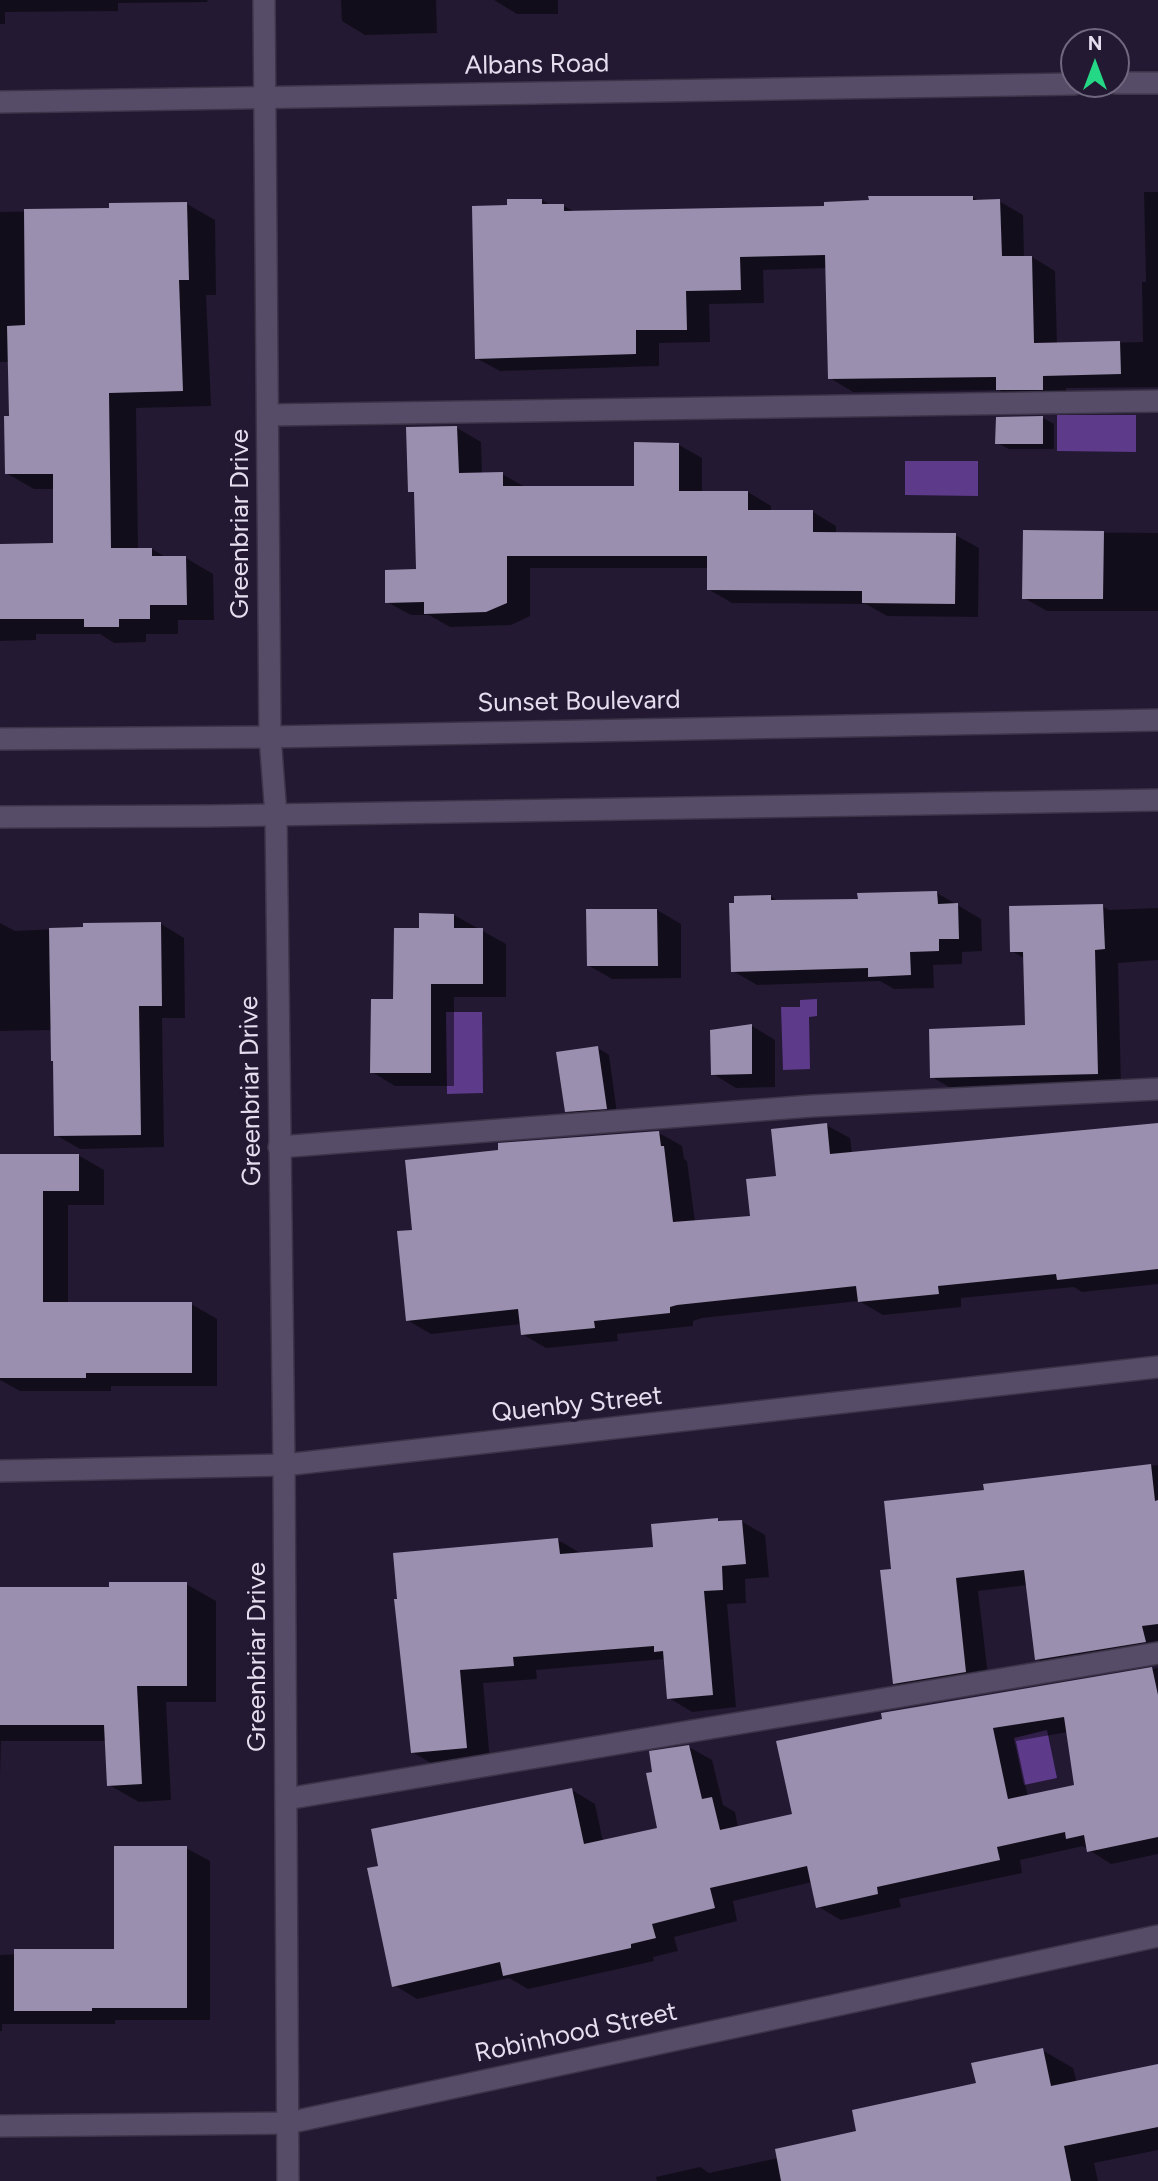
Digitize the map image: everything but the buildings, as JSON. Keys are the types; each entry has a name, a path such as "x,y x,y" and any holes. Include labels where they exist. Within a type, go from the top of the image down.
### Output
{"street":[{"name":"Greenbriar Drive","path":"264,0 270,737 276,815 284,1465 288,2181"},
{"path":"1130,83 1158,83"},
{"name":"Albans Road","path":"0,102 1060,84"},
{"path":"268,415 1158,401"},
{"name":"Sunset Boulevard","path":"0,739 270,737 1158,720"},
{"path":"0,817 1158,800"},
{"path":"279,1147 812,1106 1158,1089"},
{"name":"Quenby Street","path":"0,1471 284,1465 1158,1367"},
{"path":"286,1799 1158,1653"},
{"name":"Robinhood Street","path":"0,2126 288,2123 1158,1936"}],"shaded area":[{"path":"1057,415 1136,415 1136,452 1057,451"},
{"path":"905,461 978,461 978,496 905,495"},
{"path":"817,999 817,1016 809,1017 810,1069 783,1070 781,1007 800,1007 800,1000"},
{"path":"446,1012 482,1012 483,1093 447,1094"},
{"path":"1047,1730 1057,1778 1024,1785 1014,1738"}]}
